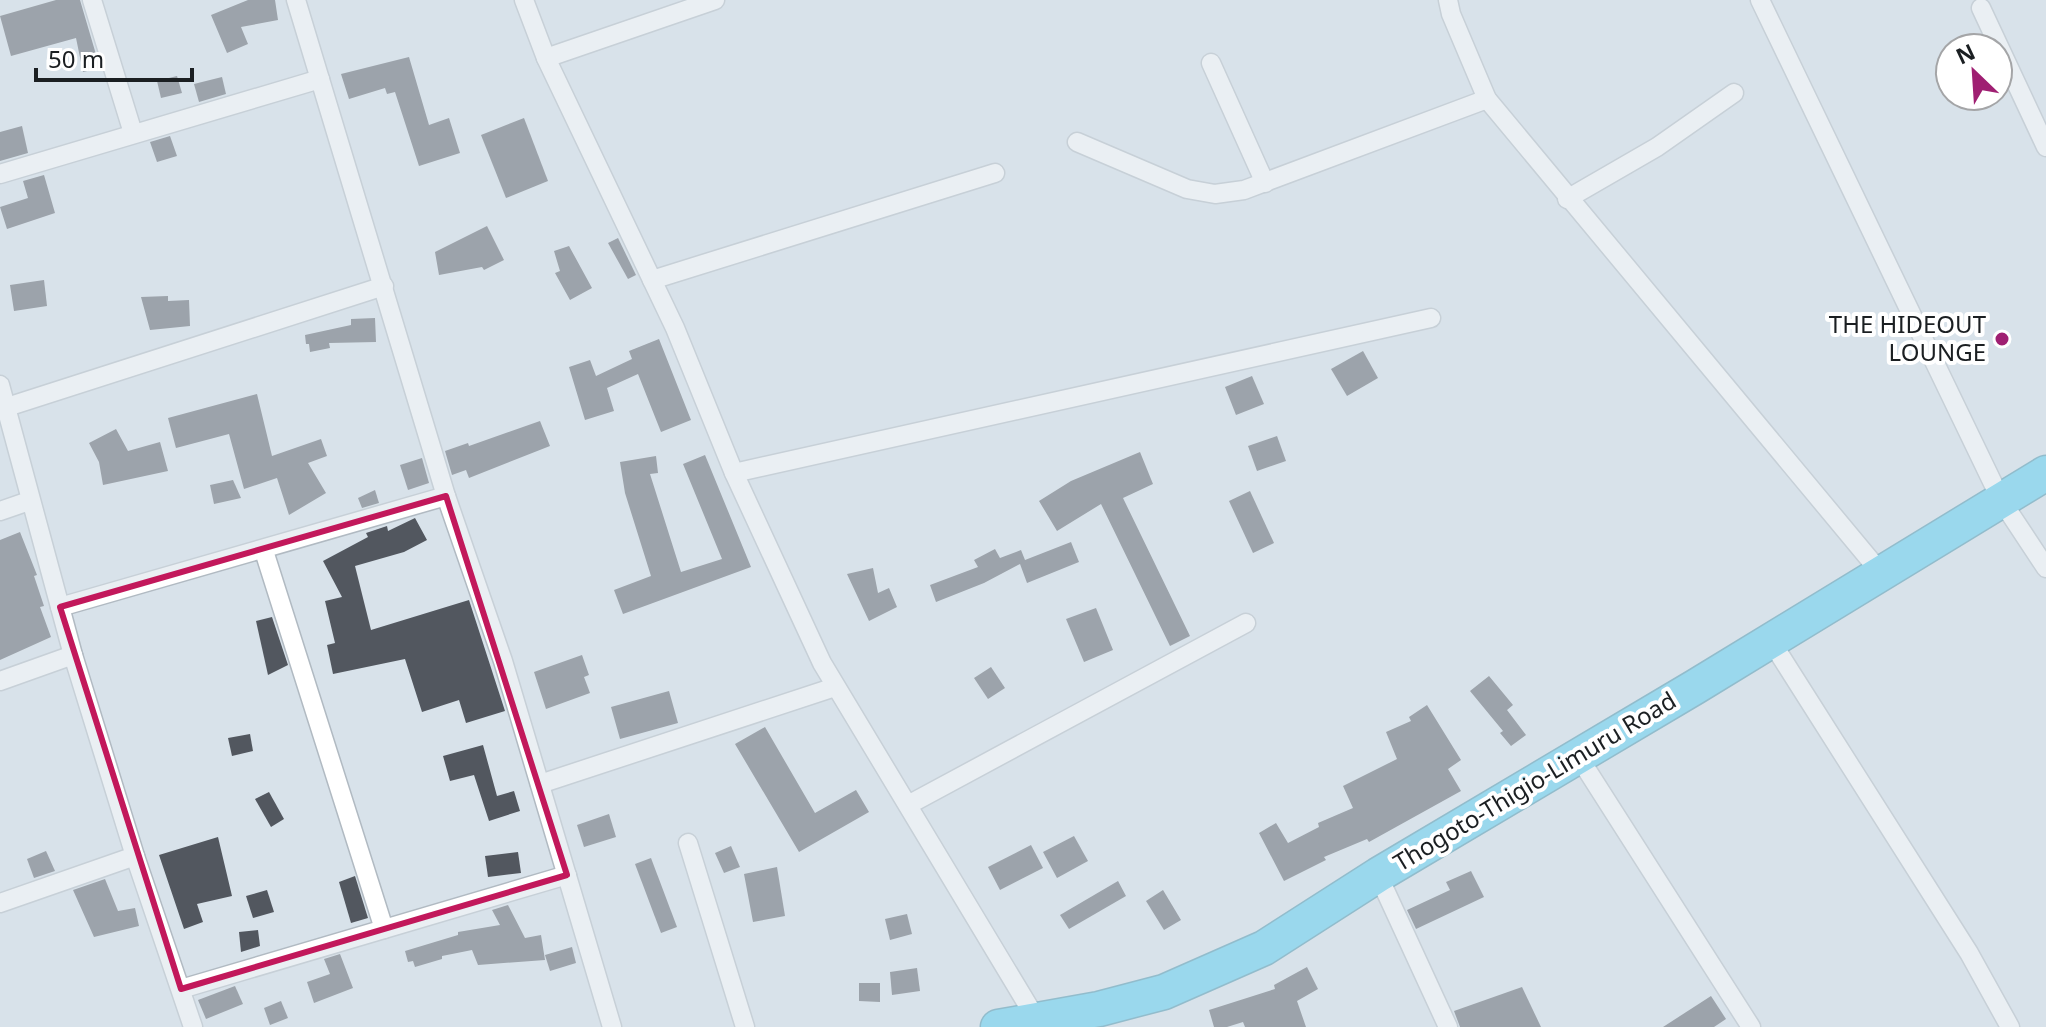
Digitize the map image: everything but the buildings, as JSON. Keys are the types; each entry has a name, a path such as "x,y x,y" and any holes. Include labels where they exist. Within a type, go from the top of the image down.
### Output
{"highway":[{"name":"Thogoto-Thigio-Limuru Road","path":"998,1027 1038,1022 1164,992 1264,948 1378,875 2046,473"}],"street":[{"path":"92,0 133,133"},
{"path":"296,0 446,496 503,661 612,1027"},
{"path":"524,0 546,58 675,328 734,473 835,687 1038,1022"},
{"path":"546,58 715,0"},
{"path":"1448,0 1487,99 1567,199 1881,573"},
{"path":"1760,0 2001,500 2046,568"},
{"path":"1981,8 2046,147"},
{"path":"1211,63 1265,183"},
{"path":"0,174 320,79"},
{"path":"1567,199 1657,147 1734,93"},
{"path":"1077,142 1187,189 1215,194 1265,183 1487,99"},
{"path":"652,280 995,173"},
{"path":"3,406 384,286"},
{"path":"734,473 1431,318"},
{"path":"0,385 3,406 73,655 135,856 193,1027"},
{"path":"60,607 264,551 446,496"},
{"path":"0,511 29,501"},
{"path":"264,551 384,929"},
{"path":"908,805 1246,623"},
{"path":"1771,641 1969,953 2010,1027"},
{"path":"0,681 73,655"},
{"path":"540,784 835,687"},
{"path":"1578,756 1751,1027"},
{"path":"688,843 745,1027"},
{"path":"0,903 135,856"},
{"path":"181,989 567,875"},
{"path":"1378,875 1448,1027"}],"highlighted area":[{"path":"446,496 567,875 181,989 60,607"}],"place":[{"name":"THE HIDEOUT LOUNGE","path":"2002,339"}]}
